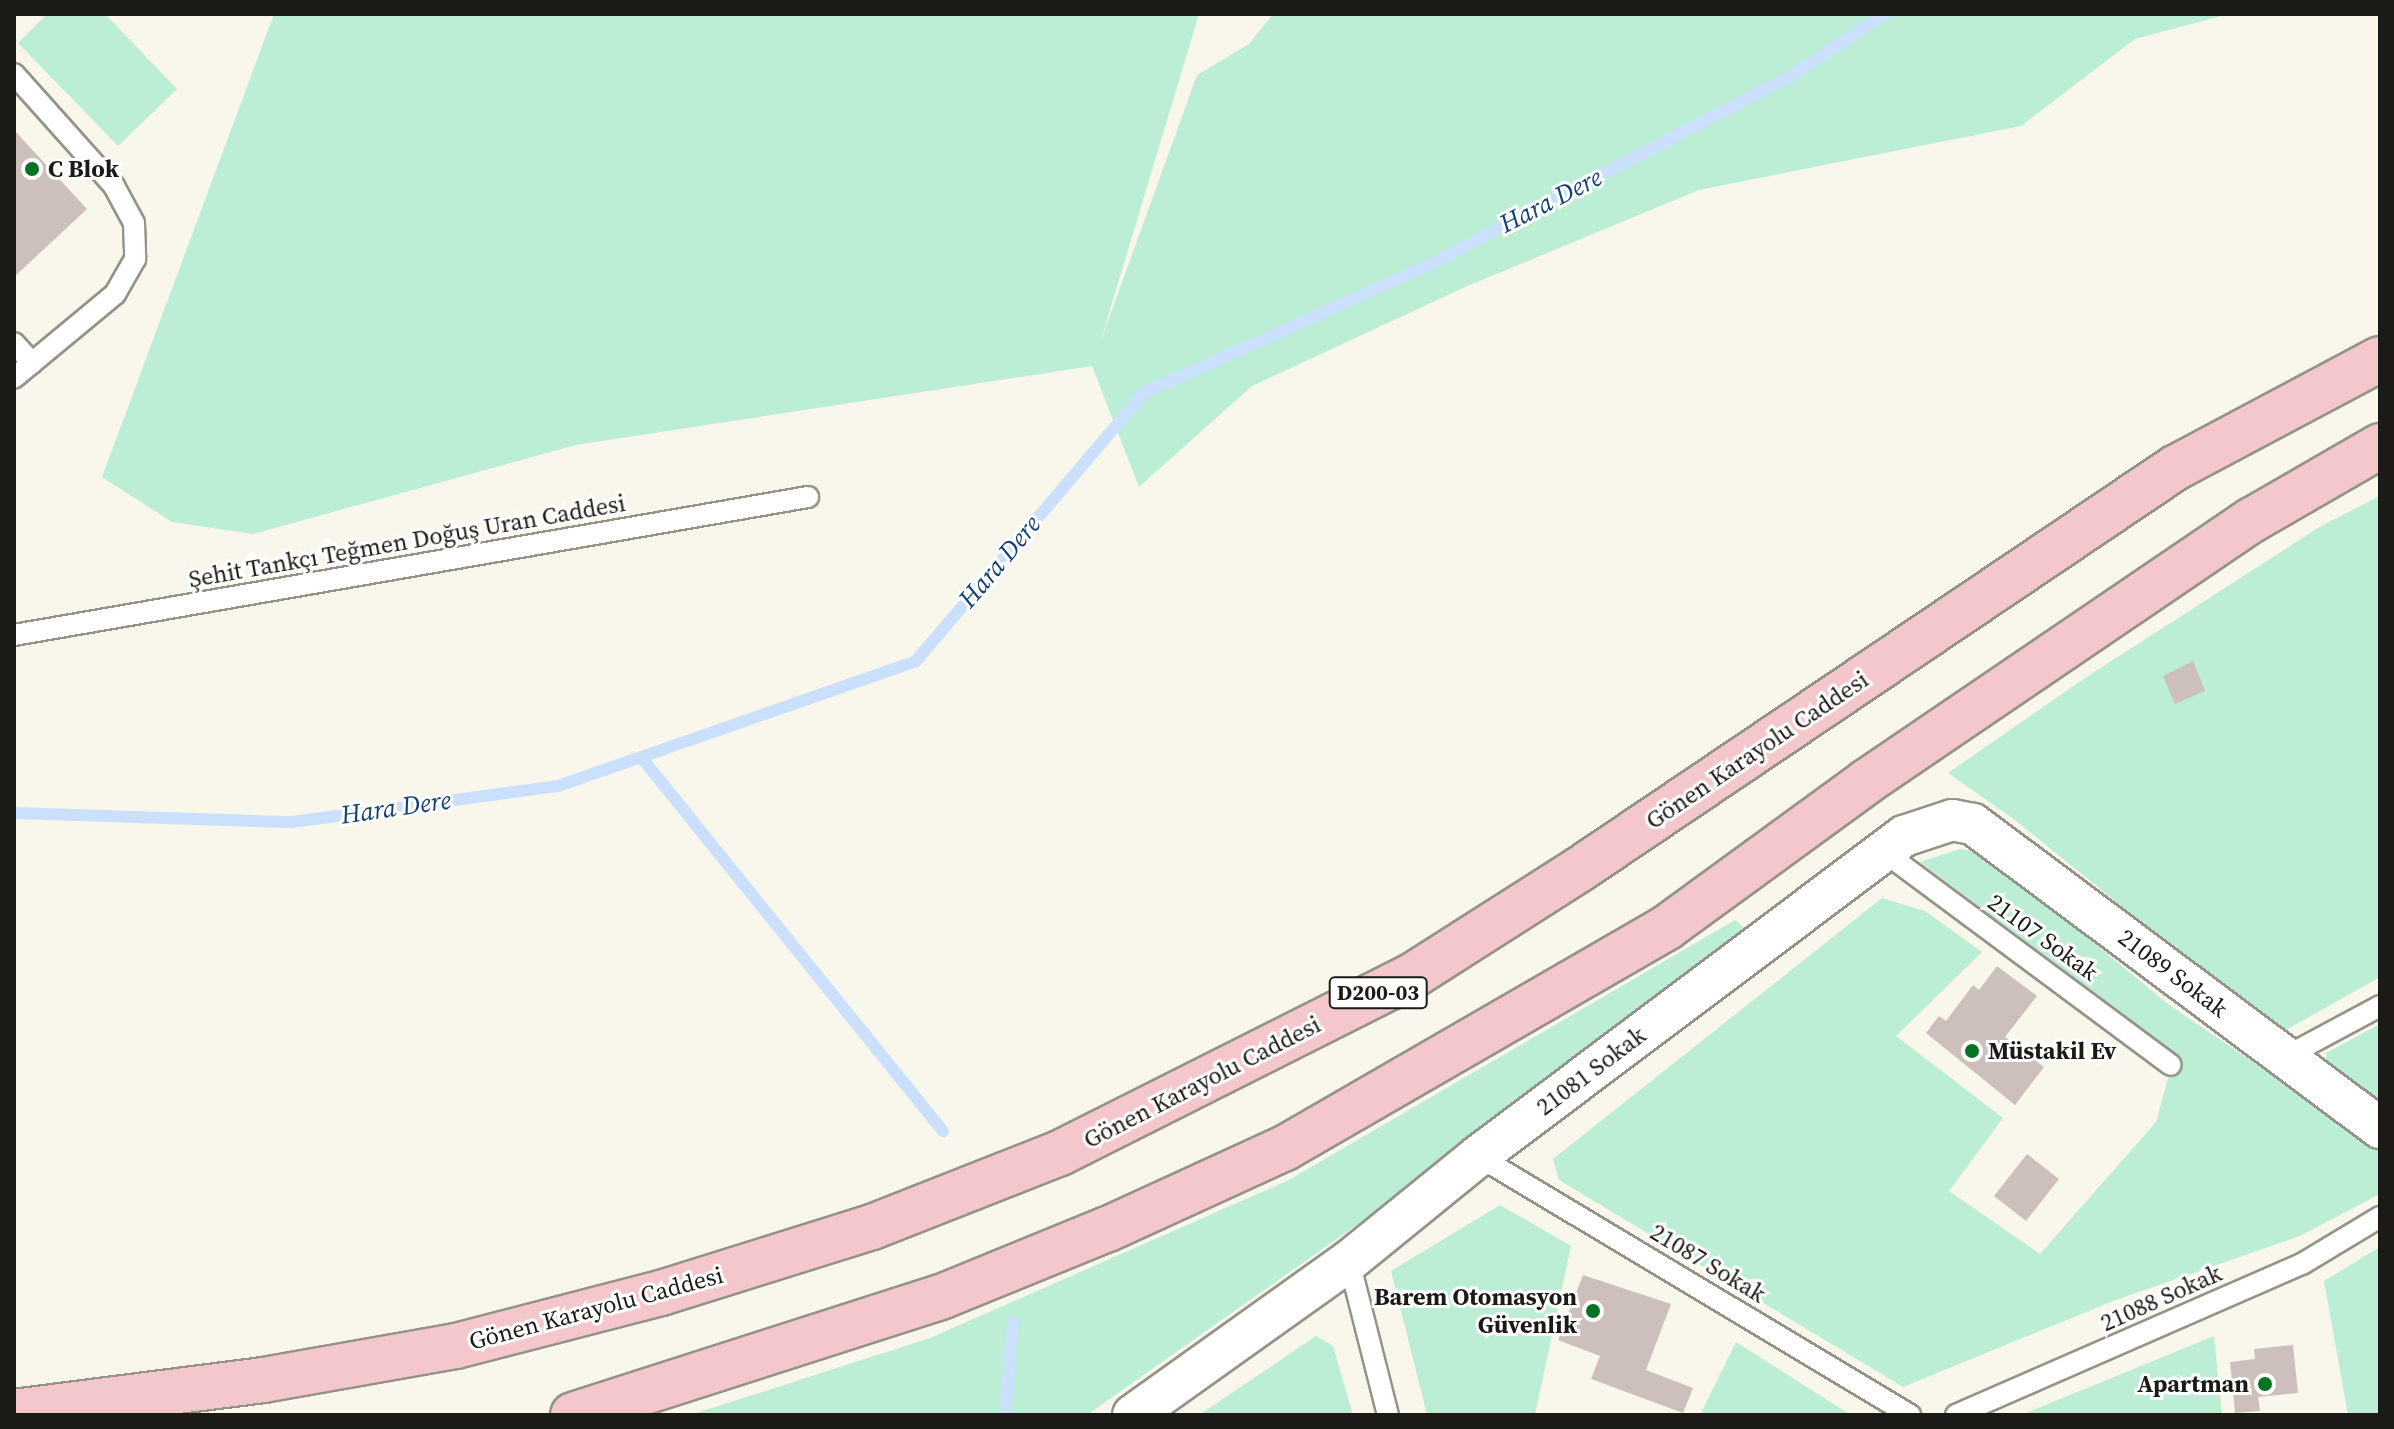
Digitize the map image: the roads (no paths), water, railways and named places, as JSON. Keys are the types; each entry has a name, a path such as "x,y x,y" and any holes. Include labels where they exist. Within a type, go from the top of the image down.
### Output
{"highway":[{"name":"Gönen Karayolu Caddesi","path":"14,1412 263,1380 456,1346 661,1293 872,1227 1060,1153 1412,976 1580,869 2175,468 2380,359"},
{"path":"573,1415 941,1297 1108,1229 1285,1148 1666,928 1866,782 2252,520 2380,446"}],"street":[{"name":"21081 Sokak","path":"1133,1415 1349,1261 1478,1156 1904,836 1952,820 1973,824 2061,890"},
{"name":"21089 Sokak","path":"2061,890 2380,1128"}],"lane":[{"path":"14,74 114,186 134,223 135,259 115,294 14,378"},
{"path":"14,343 32,363"},
{"name":"Şehit Tankçı Teğmen Doğuş Uran Caddesi","path":"14,635 808,497"},
{"name":"21107 Sokak","path":"1884,852 2171,1065"},
{"path":"2285,1057 2380,1006"},
{"name":"21087 Sokak","path":"1478,1156 1910,1415"},
{"name":"21088 Sokak","path":"1956,1415 2302,1264 2380,1217"},
{"path":"1349,1261 1388,1415"}],"waterway":[{"name":"Hara Dere","path":"14,813 292,822 558,786 915,662 1144,393 1429,265 1789,77 1885,14"},
{"path":"641,757 943,1131"},
{"path":"1005,1415 1013,1321"}],"place":[{"name":"C Blok","path":"32,169"},
{"name":"Müstakil Ev","path":"1972,1051"},
{"name":"Barem Otomasyon Güvenlik","path":"1593,1311"},
{"name":"Apartman","path":"2265,1384"}]}
